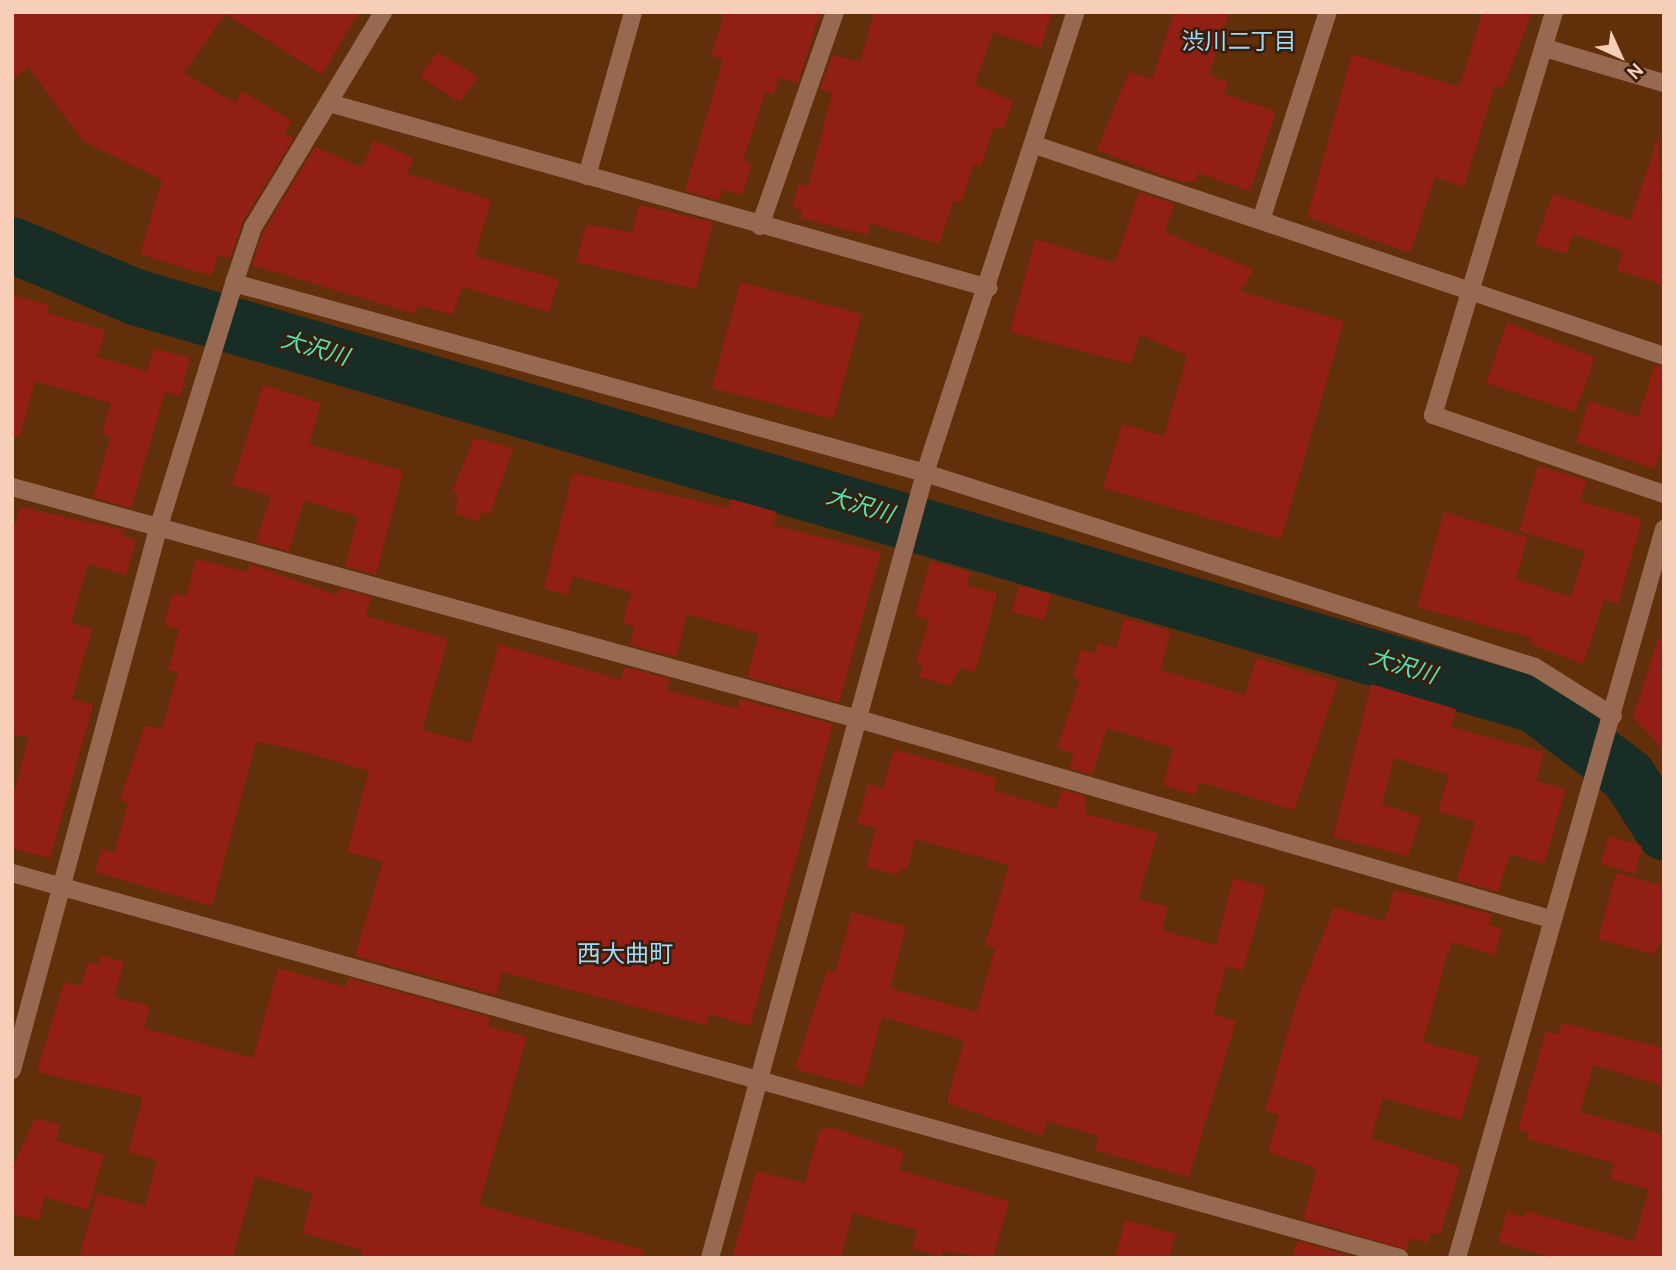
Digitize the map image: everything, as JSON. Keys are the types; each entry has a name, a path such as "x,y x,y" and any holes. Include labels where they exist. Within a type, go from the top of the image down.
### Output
{"street":[{"path":"12,1070 64,887 158,529 253,227 383,12"},
{"path":"587,176 632,12"},
{"path":"760,226 835,12"},
{"path":"709,1258 925,472 989,288 1076,12"},
{"path":"1262,217 1328,12"},
{"path":"1554,12 1433,415 1664,494"},
{"path":"1545,48 1664,83"},
{"path":"329,103 760,226 989,288"},
{"path":"1035,145 1262,217 1664,356"},
{"path":"234,283 925,472 1535,667 1613,716"},
{"path":"12,487 858,719 1550,919"},
{"path":"1457,1258 1550,919 1613,716 1664,529"},
{"path":"12,873 1400,1258"}],"building":[{"path":"12,12 359,12 322,74 225,14 184,73 235,103 242,91 292,121 284,134 294,138 243,221 230,258 218,255 211,276 140,254 162,180 83,141 28,67 12,80"},
{"path":"725,12 820,12 798,83 779,77 774,94 765,92 743,161 752,164 742,195 722,189 719,200 685,191 723,59 711,56"},
{"path":"874,12 1052,12 1041,48 993,32 975,84 1013,101 1004,128 993,128 981,166 974,164 961,203 953,201 939,244 870,223 868,235 800,218 802,211 792,207 799,184 808,186 820,141 832,93 820,89 832,55 860,62"},
{"path":"1174,12 1229,12 1209,75 1228,82 1224,94 1276,111 1250,191 1198,173 1196,181 1181,182 1097,150 1129,72 1152,79"},
{"path":"1483,12 1532,12 1503,88 1495,85 1464,187 1435,177 1410,253 1307,217 1352,54 1459,87"},
{"path":"437,52 478,77 460,102 420,77"},
{"path":"1659,135 1664,285 1617,270 1623,251 1573,234 1566,254 1535,244 1553,194 1630,220"},
{"path":"374,140 414,158 407,173 491,200 475,256 559,279 549,312 462,287 453,315 418,305 415,314 252,265 263,232 315,147 362,167"},
{"path":"1139,192 1174,204 1165,232 1254,270 1240,291 1344,321 1281,539 1103,488 1122,424 1164,436 1187,356 1140,334 1131,364 1010,332 1035,239 1115,263"},
{"path":"639,205 713,222 696,289 576,262 586,225 632,232"},
{"path":"740,282 862,314 833,419 712,388"},
{"path":"12,295 49,305 46,313 105,330 97,357 147,371 154,348 190,358 180,396 165,392 131,508 93,497 111,436 102,434 111,403 35,381 20,437 12,436"},
{"path":"1507,322 1595,358 1575,412 1486,383"},
{"path":"1655,365 1664,367 1664,442 1655,469 1576,442 1589,401 1638,417"},
{"path":"263,385 321,403 309,444 403,471 376,575 345,566 358,517 304,500 289,551 256,542 271,496 232,485"},
{"path":"474,438 513,448 490,515 481,512 479,521 456,514 457,494 452,492"},
{"path":"1538,466 1587,480 1580,501 1642,519 1618,604 1604,600 1583,664 1530,644 1532,638 1417,607 1444,512 1528,537 1516,579 1571,597 1585,551 1519,531"},
{"path":"573,473 729,508 731,499 777,512 772,525 881,552 839,702 747,677 759,634 687,614 676,657 630,645 635,626 623,623 631,592 573,576 567,595 544,588"},
{"path":"20,507 125,530 123,536 136,540 126,575 88,564 71,623 92,629 72,699 93,705 50,858 12,848 12,798 29,737 12,734 12,533"},
{"path":"196,559 247,572 250,564 337,595 339,588 371,597 366,616 448,639 422,730 471,743 499,644 621,680 625,667 670,679 667,690 722,705 738,708 740,699 833,724 750,1026 709,1014 706,1025 502,972 496,995 355,956 383,861 347,852 369,771 286,747 256,742 212,906 95,872 102,849 114,853 128,803 120,800 145,725 162,729 178,672 168,670 179,629 164,625 173,593 186,596"},
{"path":"930,561 970,572 966,585 997,593 975,672 961,667 950,686 919,677 923,664 916,662 929,620 915,616"},
{"path":"1019,586 1051,594 1044,620 1012,612"},
{"path":"1124,618 1171,631 1160,670 1245,695 1256,658 1338,682 1294,810 1199,782 1195,795 1163,785 1173,748 1107,728 1092,775 1069,768 1074,754 1057,748 1080,679 1073,678 1081,650 1095,654 1098,643 1116,648"},
{"path":"1658,639 1664,639 1664,751 1633,717"},
{"path":"1371,684 1456,709 1451,727 1543,752 1536,781 1566,789 1544,864 1510,854 1498,892 1457,880 1475,822 1438,811 1449,775 1394,758 1382,804 1421,817 1408,856 1333,837"},
{"path":"894,749 997,778 993,790 1056,809 1062,790 1085,796 1086,814 1158,833 1138,899 1168,907 1162,930 1216,945 1233,878 1266,887 1243,971 1226,966 1213,1014 1236,1021 1189,1177 1095,1150 1099,1136 1047,1121 1043,1136 947,1103 964,1040 882,1017 863,1087 795,1069 827,970 835,973 852,912 906,927 890,988 977,1012 995,948 985,945 1009,865 915,839 907,870 900,868 898,875 866,867 876,828 857,823 868,784 883,788"},
{"path":"1609,836 1642,846 1635,874 1601,864"},
{"path":"1616,873 1664,886 1664,938 1654,954 1598,939"},
{"path":"1394,890 1492,914 1489,925 1502,928 1495,955 1451,942 1423,1042 1479,1057 1461,1120 1383,1098 1371,1138 1460,1167 1441,1234 1430,1233 1428,1243 1409,1238 1407,1250 1303,1219 1317,1168 1268,1152 1279,1115 1265,1111 1298,998 1334,907 1385,921"},
{"path":"101,955 124,962 114,997 150,1006 144,1028 253,1058 278,968 346,987 348,978 490,1017 488,1026 527,1037 479,1205 644,1250 643,1258 361,1258 363,1250 302,1233 313,1193 255,1176 233,1258 79,1258 97,1193 145,1206 157,1160 128,1152 143,1097 37,1072 64,982 81,986 88,962 98,965"},
{"path":"1562,1023 1664,1048 1664,1086 1593,1065 1580,1112 1664,1135 1664,1258 1553,1258 1498,1242 1507,1211 1524,1217 1526,1211 1634,1241 1649,1189 1610,1179 1614,1163 1528,1139 1528,1132 1518,1129 1546,1031 1559,1034"},
{"path":"35,1118 60,1125 56,1141 104,1155 88,1210 45,1197 38,1221 12,1213 12,1168"},
{"path":"834,1128 904,1152 899,1170 1009,1201 993,1258 943,1251 941,1257 912,1248 917,1230 853,1213 841,1258 732,1258 756,1171 805,1183 820,1129"},
{"path":"1125,1220 1176,1234 1169,1258 1115,1258"},
{"path":"1297,1241 1357,1258 1292,1258"}],"waterway":[{"name":"大沢川","path":"12,245 135,297 1535,705 1628,776 1664,832"}],"district":[{"name":"渋川二丁目","path":"1239,41"},
{"name":"西大曲町","path":"625,954"}]}
